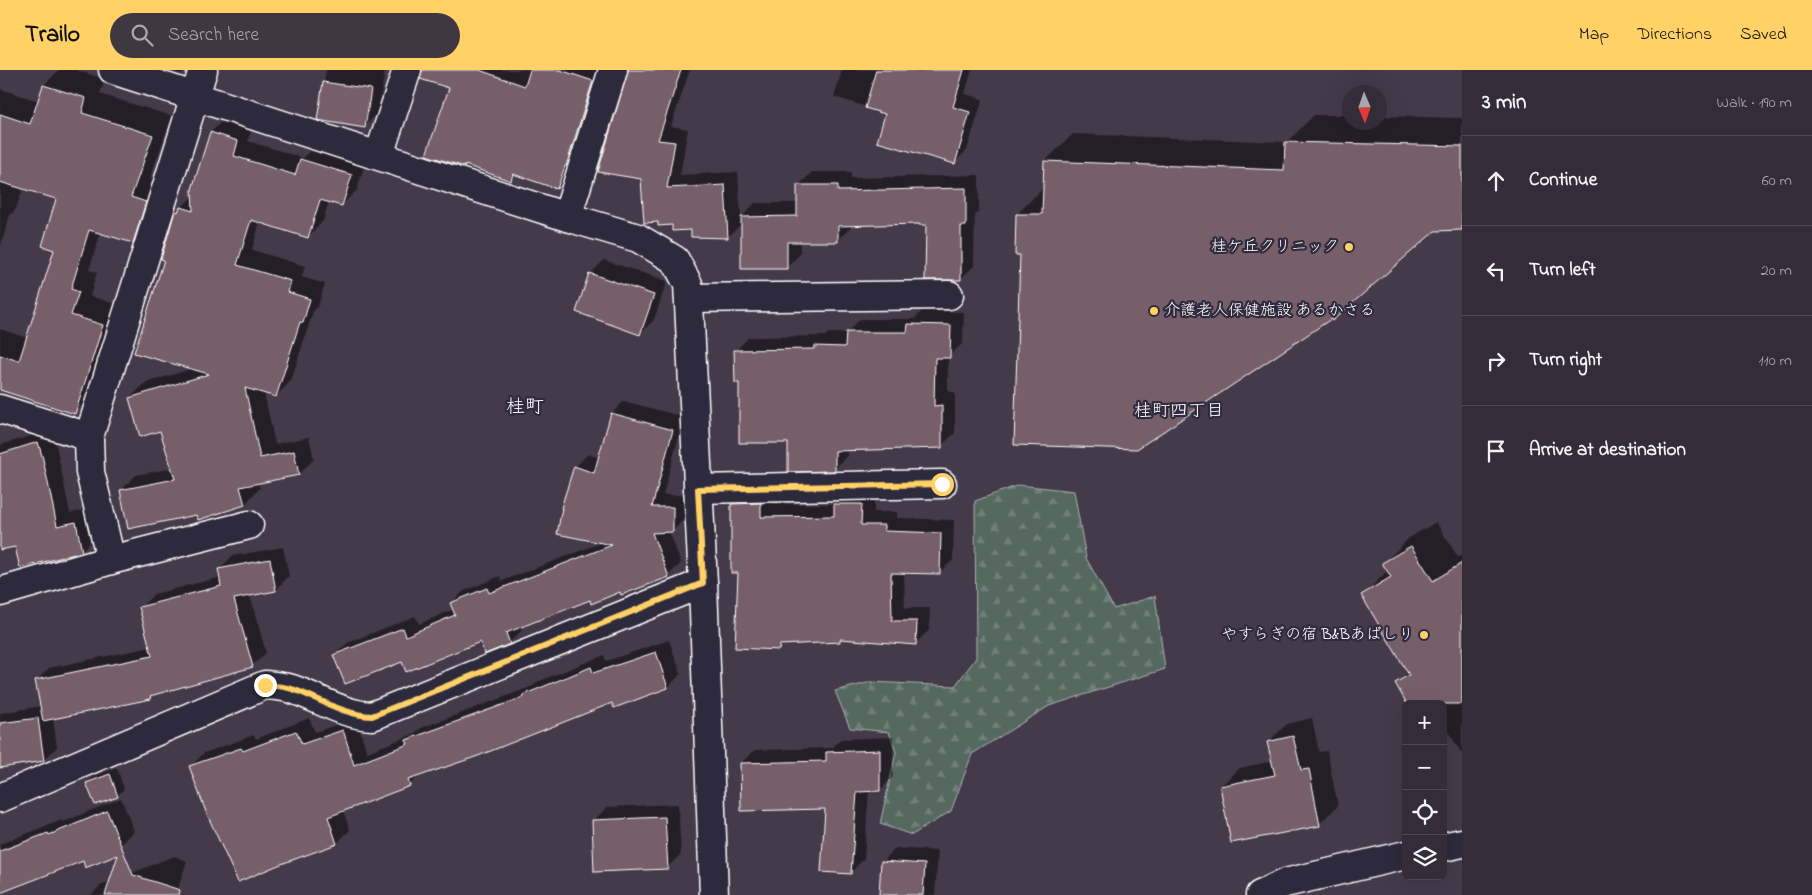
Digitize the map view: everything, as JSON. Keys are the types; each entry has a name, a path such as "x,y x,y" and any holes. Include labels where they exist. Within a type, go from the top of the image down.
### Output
{"street":[{"path":"113,70 567,217 638,238 675,260 688,284 689,298 703,583 714,895"},
{"path":"111,560 90,472 89,437 203,70"},
{"path":"379,155 407,70"},
{"path":"567,217 613,70"},
{"path":"689,298 949,295"},
{"path":"0,409 89,437"},
{"path":"698,489 942,484"},
{"path":"0,592 111,560 249,525"},
{"path":"0,798 265,685 290,688 340,710 362,716 372,716 703,583"},
{"path":"1447,846 1462,843"},
{"path":"1260,895 1285,883 1402,857"}],"green space":[{"path":"1019,485 1074,491 1086,558 1114,609 1155,596 1165,669 1049,706 972,754 951,811 912,835 880,824 896,752 889,732 850,728 835,691 871,682 955,686 976,658 975,501"}],"building":[{"path":"422,70 479,70 525,86 530,70 560,70 593,81 557,189 513,174 511,181 465,165 465,167 426,155 449,88 420,79"},
{"path":"628,70 681,70 658,140 675,142 667,188 725,185 728,238 691,237 691,230 672,231 672,225 658,226 658,222 644,223 641,179 598,172"},
{"path":"876,70 964,70 953,107 970,112 955,164 877,142 885,114 865,108"},
{"path":"323,82 371,89 365,128 317,120"},
{"path":"43,85 86,98 82,113 153,135 131,197 146,202 133,243 89,230 71,289 79,292 71,315 103,325 75,414 0,390 0,355 19,361 54,250 42,246 56,199 0,182 0,114 30,124"},
{"path":"210,132 238,141 234,156 295,175 300,159 352,175 342,206 320,200 308,238 251,220 237,265 291,281 288,292 310,299 303,323 300,322 276,397 245,388 260,458 294,451 299,475 240,487 245,505 198,520 196,515 128,529 120,490 175,479 160,431 140,437 129,398 209,374 134,353 164,260 161,259 175,211 178,212 180,207 193,211 192,189"},
{"name":"介護老人保健施設 あるかさる","path":"1285,142 1462,146 1462,230 1435,231 1332,321 1331,319 1137,449 1014,445 1020,255 1015,255 1016,214 1042,214 1044,161 1284,170"},
{"path":"797,185 838,185 838,191 966,188 966,226 961,226 961,280 925,280 926,225 919,224 838,226 838,242 787,242 787,269 741,269 741,217 797,216"},
{"path":"589,273 654,295 640,335 576,312"},
{"path":"908,324 951,325 950,358 935,358 934,406 942,405 942,448 835,451 835,471 788,472 788,443 739,443 739,383 735,383 734,350 814,349 814,346 845,347 846,332 907,332"},
{"path":"611,413 673,430 652,507 673,507 673,532 652,533 669,577 621,595 620,592 591,604 590,600 506,633 510,644 485,654 480,642 406,672 402,662 345,684 333,655 403,628 406,636 455,615 450,603 487,588 489,593 612,545 557,534 561,508 574,466 594,473"},
{"path":"38,442 57,526 76,522 82,552 20,568 15,547 0,550 0,454"},
{"path":"761,503 761,517 834,516 834,504 862,504 861,525 884,525 884,531 941,533 940,574 891,573 892,621 917,621 916,645 840,639 840,642 780,645 779,650 735,648 738,573 731,573 731,504"},
{"name":"やすらぎの宿 B&Bあばしり","path":"1411,546 1433,581 1462,563 1462,704 1447,704 1447,700 1405,700 1395,683 1409,675 1361,595 1391,577 1382,563"},
{"path":"270,559 276,591 234,599 253,667 150,696 151,699 43,721 35,680 152,656 139,607 221,586 218,569"},
{"path":"656,652 668,688 614,708 612,703 478,756 408,780 410,786 328,817 337,844 238,882 206,812 189,766 241,748 243,751 296,731 302,744 343,730 354,765 408,744 406,740 524,697 523,695 591,667 593,673"},
{"path":"38,718 44,761 0,768 0,723"},
{"path":"1293,736 1301,770 1309,769 1320,826 1231,843 1220,786 1275,775 1267,742"},
{"path":"880,750 880,791 857,792 851,874 821,872 825,809 741,811 740,763 826,761 826,752"},
{"path":"110,774 118,797 95,805 86,783"},
{"path":"107,811 133,875 180,890 179,895 105,895 118,855 85,868 83,861 0,893 0,851 48,833 49,835"},
{"path":"665,817 668,869 594,872 592,820"},
{"path":"881,861 925,864 923,895 879,895"}],"place":[{"name":"桂ケ丘クリニック","path":"1349,247"},
{"name":"介護老人保健施設 あるかさる","path":"1154,311"},
{"name":"やすらぎの宿 B&Bあばしり","path":"1424,635"}],"district":[{"name":"桂町","path":"525,407"},
{"name":"桂町四丁目","path":"1179,412"}],"route":[{"path":"265,685 290,688 340,710 362,716 372,716 415,697 703,583 698,489 942,484"}]}
